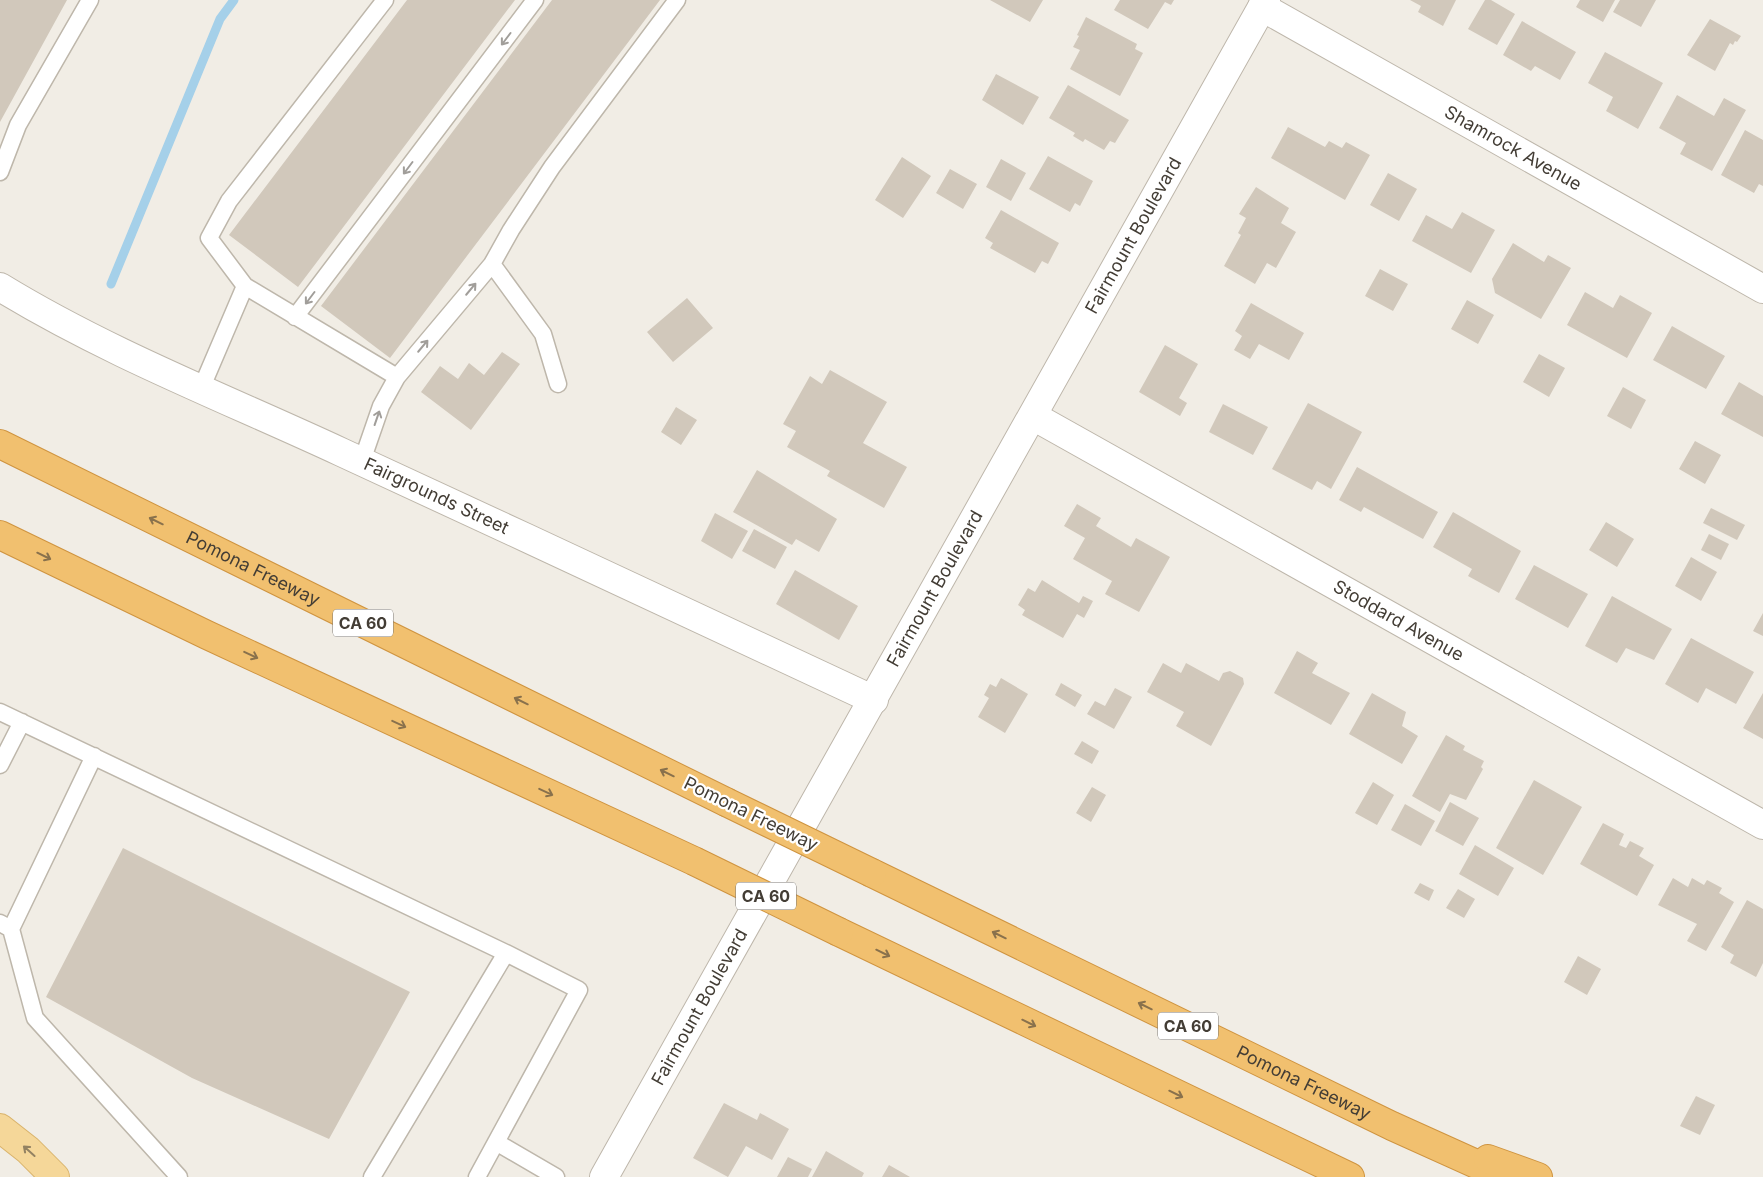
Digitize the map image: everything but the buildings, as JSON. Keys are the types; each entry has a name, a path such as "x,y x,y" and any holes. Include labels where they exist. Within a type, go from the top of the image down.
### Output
{"highway":[{"name":"Pomona Freeway","path":"0,444 726,802 1392,1126 1505,1177"},
{"name":"CA 60","path":"0,535 207,635 694,861 1350,1177"},
{"path":"1234,1121 1322,1177"},
{"path":"1392,1126 1538,1177"}],"main road":[{"path":"0,1128 28,1150 55,1177"}],"street":[{"name":"Shamrock Avenue","path":"1264,4 1763,289"},
{"name":"Fairmount Boulevard","path":"604,1177 1034,416 1264,4"},
{"name":"Fairgrounds Street","path":"0,287 155,369 362,461 874,700"},
{"name":"Stoddard Avenue","path":"1034,416 1763,825"}],"lane":[{"path":"0,172 18,125 90,0"},
{"path":"384,0 229,201 209,238 244,286 397,377"},
{"path":"295,317 536,0"},
{"path":"362,461 381,406 397,377 492,264 511,230 552,168 677,0"},
{"path":"492,264 543,334 558,384"},
{"path":"202,389 244,286"},
{"path":"0,712 506,953 579,990 477,1177"},
{"path":"0,765 22,722"},
{"path":"94,756 5,926 35,1018 179,1177"},
{"path":"372,1177 506,953"},
{"path":"496,1142 556,1177"}],"waterway":[{"path":"111,284 220,19 234,0"}]}
